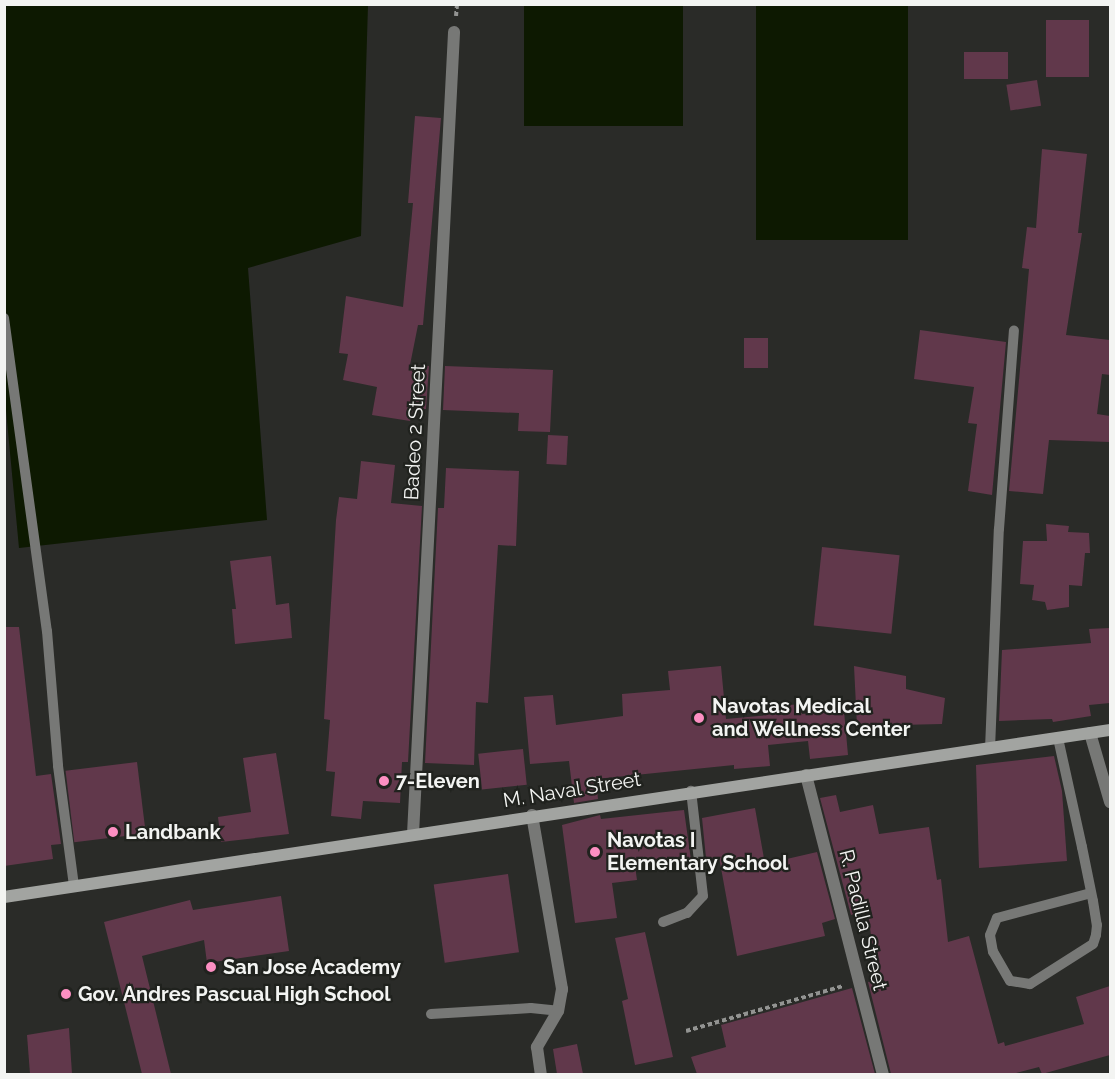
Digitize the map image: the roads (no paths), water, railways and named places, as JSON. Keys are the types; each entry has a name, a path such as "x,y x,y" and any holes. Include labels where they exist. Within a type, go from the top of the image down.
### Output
{"main road":[{"name":"M. Naval Street","path":"4,897 532,815 1110,730"}],"street":[{"name":"Badeo 2 Street","path":"414,834 454,32"},
{"path":"1090,733 1110,802"},
{"name":"R. Padilla Street","path":"806,775 883,1074"},
{"path":"532,815 560,963 558,1011 537,1047 541,1074"}],"lane":[{"path":"4,318 47,631 59,777 74,886"},
{"path":"990,749 999,529 1014,331"},
{"path":"1058,738 1091,893 1096,925 1093,944 1030,984 1010,981 993,952 990,935 997,918 1091,893"},
{"path":"663,922 687,913 703,896 691,791"},
{"path":"431,1014 531,1008 558,1011"}],"place":[{"name":"Navotas Medical and Wellness Center","path":"699,718"},
{"name":"7-Eleven","path":"384,781"},
{"name":"Landbank","path":"113,832"},
{"name":"Navotas I Elementary School","path":"595,852"},
{"name":"San Jose Academy","path":"211,967"},
{"name":"Gov. Andres Pascual High School","path":"66,994"}]}
